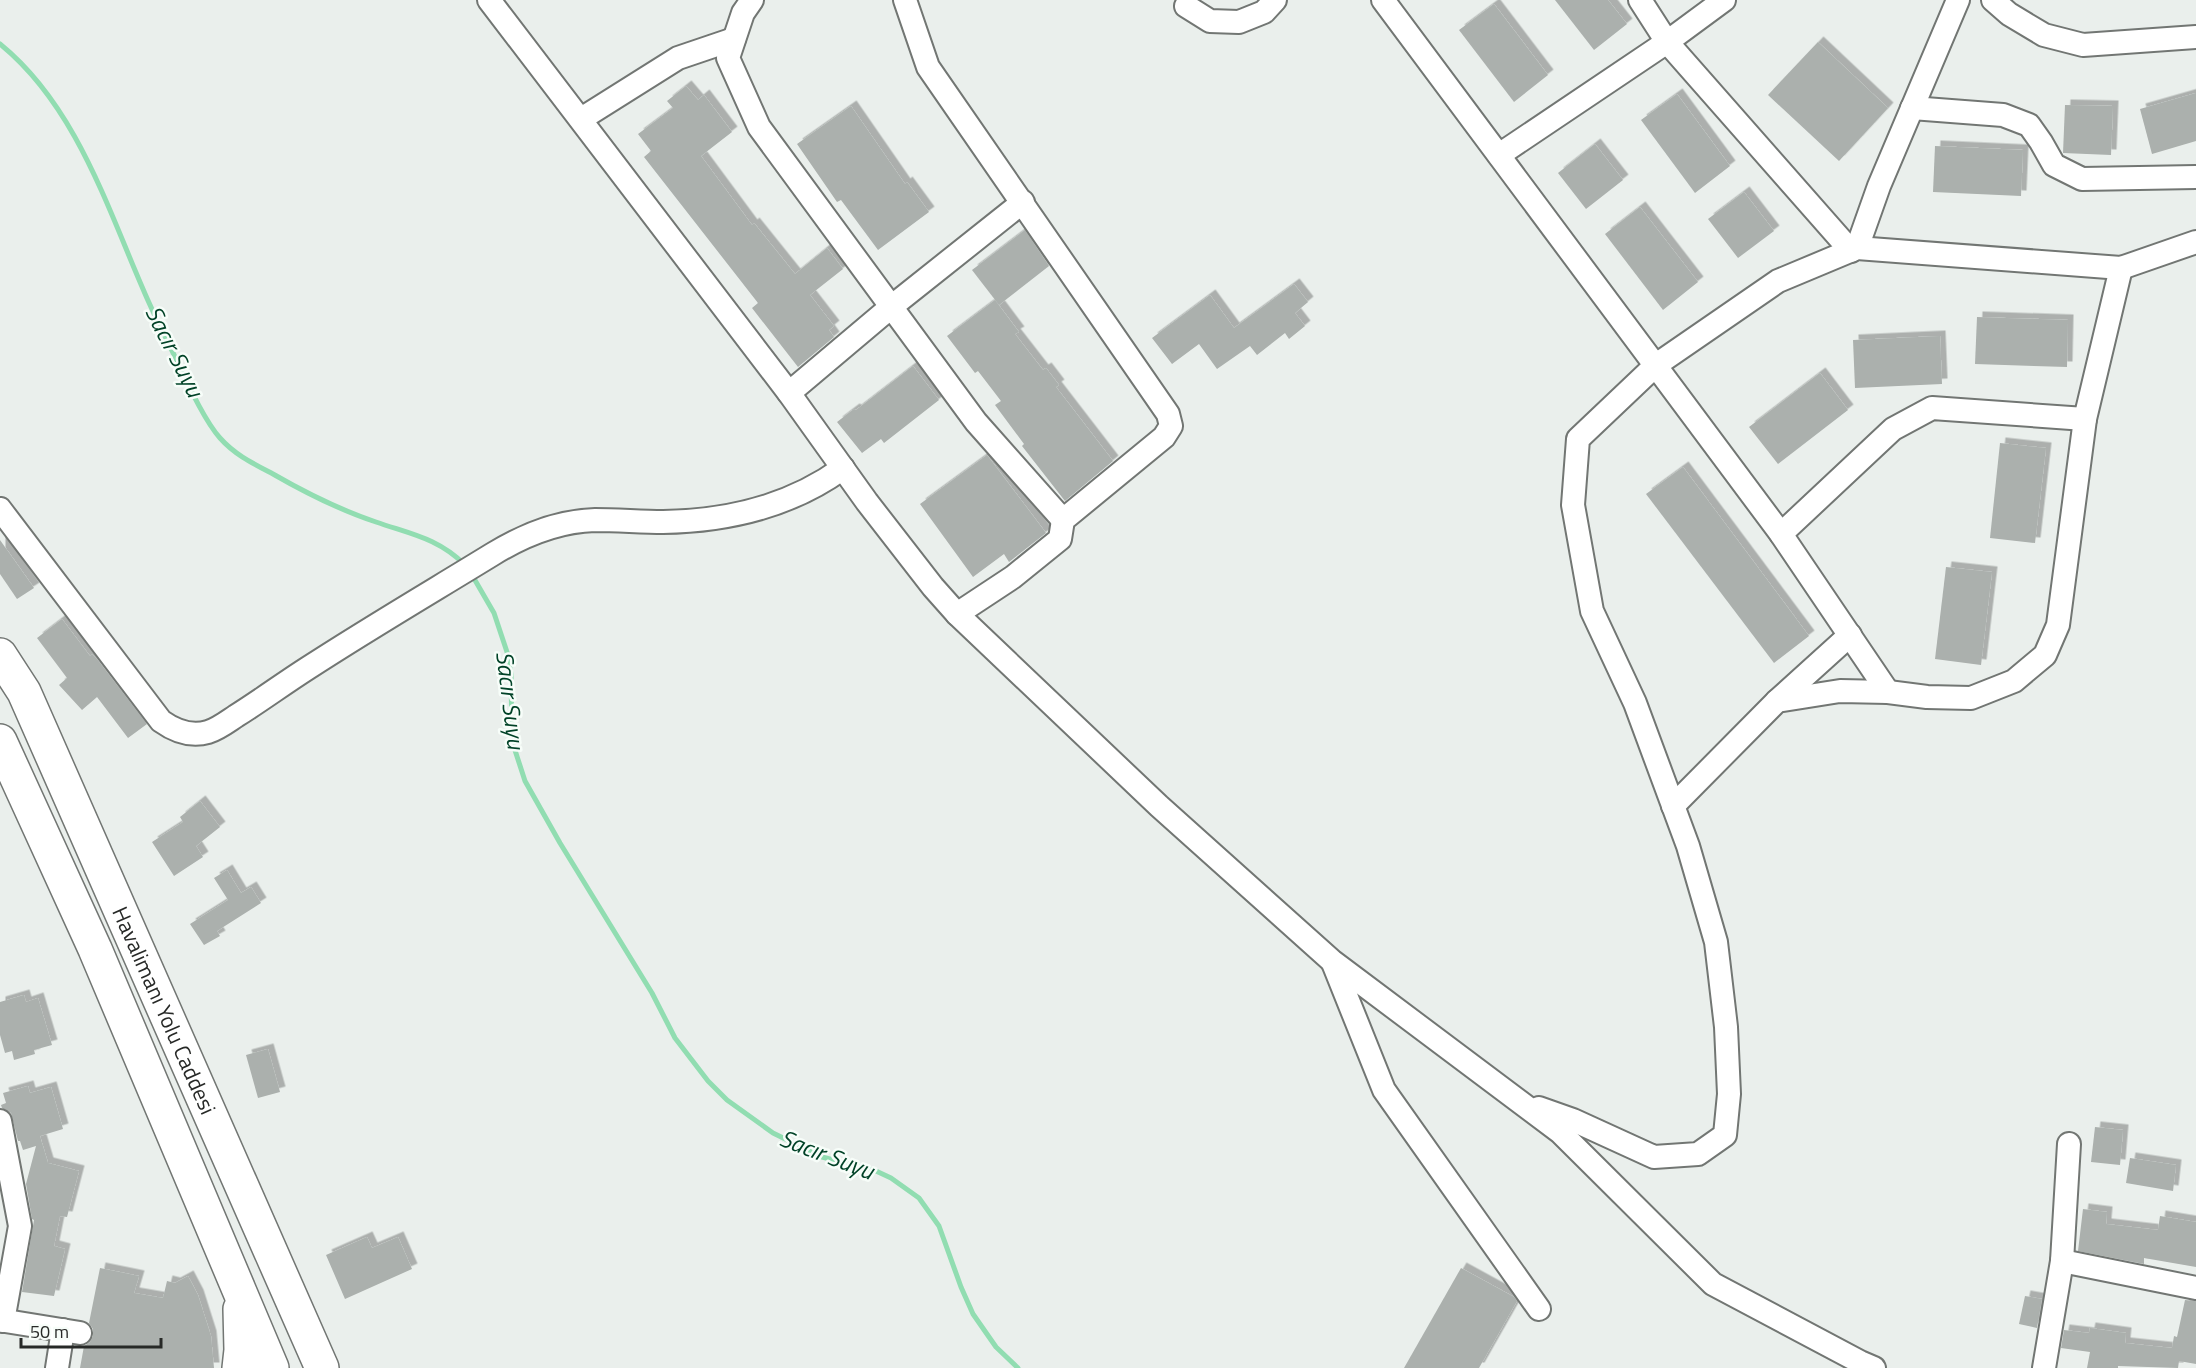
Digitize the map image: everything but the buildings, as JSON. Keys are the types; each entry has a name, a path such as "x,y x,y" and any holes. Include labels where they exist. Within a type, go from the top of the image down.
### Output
{"highway":[{"name":"Havalimanı Yolu Caddesi","path":"0,655 24,692 322,1368"},
{"name":"Havalimanı Yolu Caddesi","path":"0,741 95,949 272,1368"},
{"path":"239,1292 241,1350 239,1368"}],"street":[{"path":"489,0 789,393 933,587 957,614 1159,806 1332,961 1560,1132 1713,1284 1874,1368"},
{"path":"752,0 743,13 728,58 759,127 976,422 1063,520"},
{"path":"905,0 928,66 1168,414 1171,426 1164,437 1063,520 1060,539 1013,577 957,614"},
{"path":"1186,6 1210,21 1239,22 1264,12 1275,0"},
{"path":"1383,0 1781,534 1888,692"},
{"path":"1640,0 1666,42 1854,249"},
{"path":"1498,155 1666,42 1724,0"},
{"path":"1854,249 1958,0"},
{"path":"1993,0 2009,14 2044,35 2083,45 2196,37"},
{"path":"581,119 678,58 734,39"},
{"path":"1912,108 2003,115 2029,125 2054,165 2082,178 2196,177"},
{"path":"789,393 1023,202"},
{"path":"1520,1102 1573,1119 1654,1156 1698,1154 1725,1135 1728,1083 1726,1027 1716,942 1688,846 1635,703 1592,611 1573,505 1578,439 1656,365 1778,281 1854,249 2121,268 2196,242"},
{"path":"1777,701 1840,691 1971,698 2014,681 2045,655 2058,626 2085,419 2121,268"},
{"path":"1781,534 1893,429 1932,408 2085,419"},
{"path":"0,509 161,721 177,731 205,733 214,730 496,552 534,533 573,522 692,520 767,507 804,493 843,468"},
{"path":"1673,806 1777,701 1850,635"},
{"path":"1332,961 1384,1090 1539,1309"},
{"path":"0,1121 20,1226 2,1320 72,1331 57,1368"},
{"path":"2044,1368 2062,1261 2069,1144"},
{"path":"2062,1261 2196,1288"}],"waterway":[{"name":"Sacır Suyu","path":"0,44 49,96 86,158 185,379 220,438 245,459 323,501 434,543 465,565"},
{"name":"Sacır Suyu","path":"472,575 494,613 507,652 511,674 512,741 525,781 560,843 652,993 675,1038 708,1081 727,1100 773,1133 822,1157 876,1171 891,1178 919,1198 939,1226 973,1314 996,1347 1018,1368"}]}
